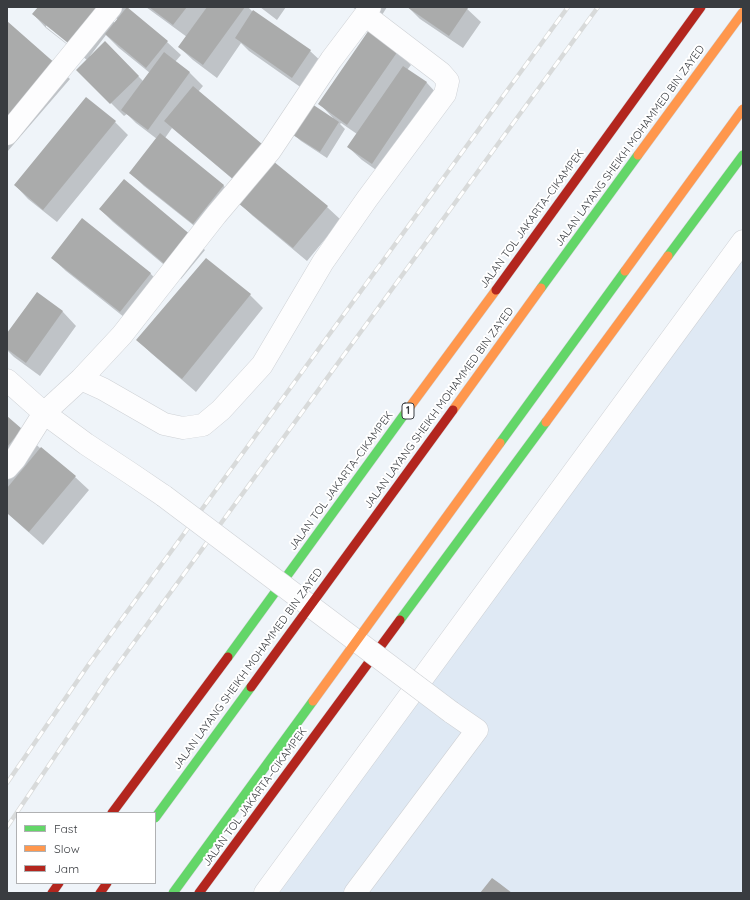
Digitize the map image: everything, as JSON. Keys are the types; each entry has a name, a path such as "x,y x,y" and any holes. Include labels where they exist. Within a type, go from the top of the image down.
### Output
{"highway":[{"name":"JALAN TOL JAKARTA–CIKAMPEK","path":"113,812 283,582 701,7"},
{"name":"JALAN LAYANG SHEIKH MOHAMMED BIN ZAYED","path":"156,817 743,12"},
{"path":"173,893 743,109"},
{"name":"JALAN TOL JAKARTA–CIKAMPEK","path":"199,893 743,154"},
{"path":"52,893 59,884"},
{"path":"100,893 106,884"}],"street":[{"path":"7,134 111,7"},
{"path":"7,468 15,460 44,413 81,380 122,335 216,215 270,151 331,60 367,11 442,73 448,81 445,94 323,262 262,365 221,410 203,425 183,428 164,424 103,389 81,380"},
{"path":"265,893 743,241"},
{"path":"7,380 44,413 86,444 164,496 477,730 355,893"}],"shaded area":[{"path":"743,257 743,893 264,893"}],"building":[{"path":"38,7 100,7 73,47 32,14"},
{"path":"127,7 168,41 146,68 105,34"},
{"path":"149,7 187,7 173,25"},
{"path":"207,7 245,7 203,65 178,47"},
{"path":"407,7 467,7 468,8 449,36"},
{"path":"253,10 311,50 292,78 235,38"},
{"path":"7,21 57,65 7,124"},
{"path":"369,30 398,51 347,125 318,104"},
{"path":"105,41 139,76 110,104 76,70"},
{"path":"164,52 190,72 148,130 121,110"},
{"path":"403,66 427,82 372,164 347,147"},
{"path":"193,86 262,144 233,179 164,121"},
{"path":"86,97 116,121 43,210 14,185"},
{"path":"312,104 339,122 320,152 293,135"},
{"path":"160,133 224,185 193,224 129,173"},
{"path":"273,161 328,206 293,248 238,203"},
{"path":"124,179 192,236 167,266 99,209"},
{"path":"82,218 151,273 120,312 51,258"},
{"path":"206,258 251,294 182,379 136,340"},
{"path":"37,292 63,311 26,363 7,349 7,333"},
{"path":"7,416 22,429 7,447"},
{"path":"41,447 76,476 29,532 7,513 7,488"},
{"path":"492,878 499,883 512,893 480,893"}],"railway":[{"path":"7,783 89,664 568,7"},
{"path":"17,812 108,678 598,7"},
{"path":"7,827 16,814"}],"traffic: fast":[{"path":"541,288 638,155"},
{"path":"668,256 743,155"},
{"path":"500,443 625,271"},
{"path":"228,657 406,412"},
{"path":"400,620 546,422"},
{"path":"156,817 251,687"},
{"path":"173,893 313,701"}],"traffic: slow":[{"path":"638,155 743,12"},
{"path":"625,271 743,109"},
{"path":"546,422 668,256"},
{"path":"453,410 541,288"},
{"path":"406,412 496,290"},
{"path":"313,701 500,443"}],"traffic: jam":[{"path":"496,290 701,7"},
{"path":"251,687 453,410"},
{"path":"199,893 400,620"},
{"path":"113,812 228,657"},
{"path":"52,893 58,884"},
{"path":"100,893 106,884"}]}
